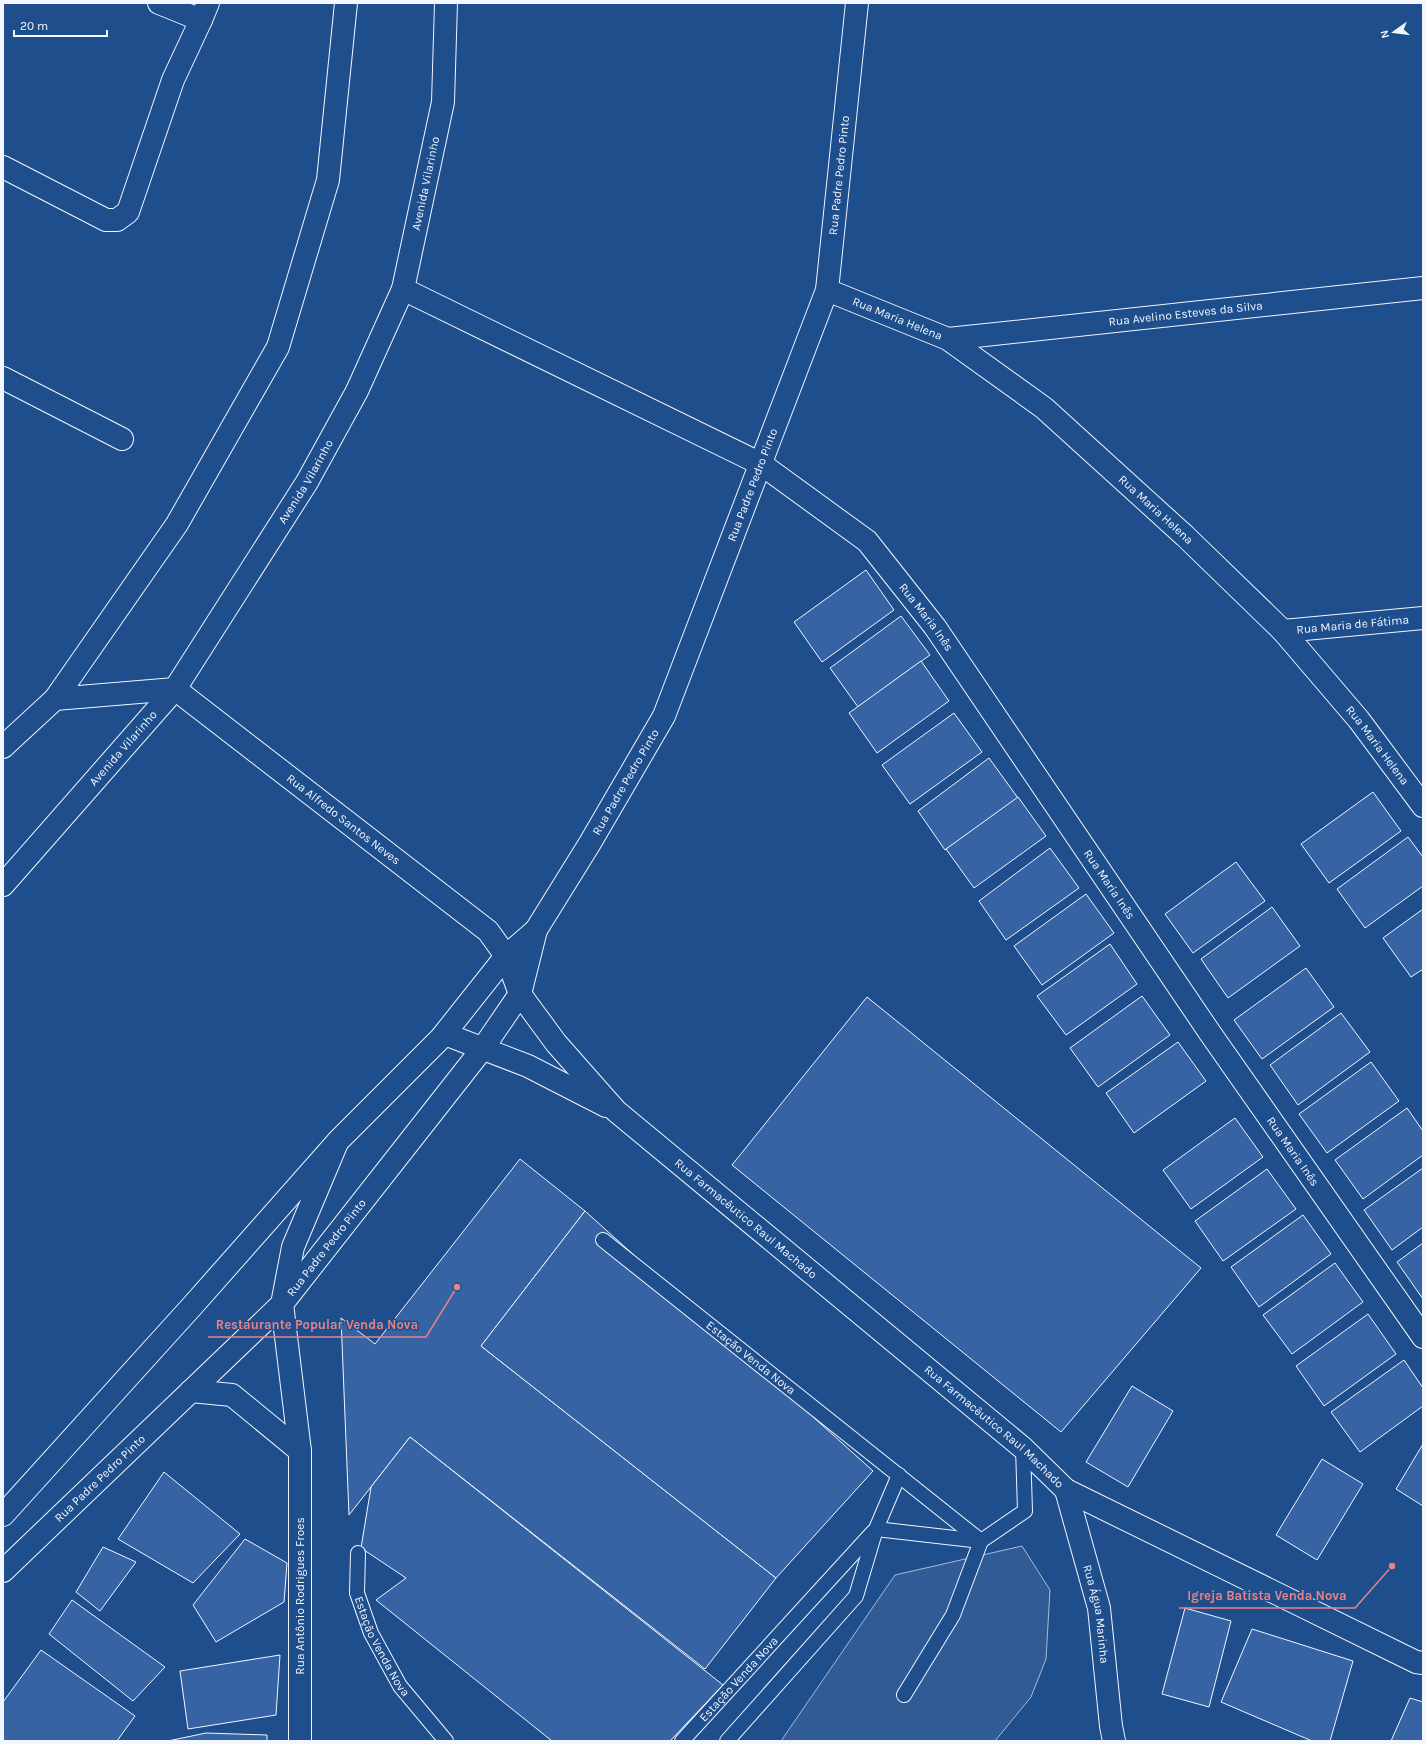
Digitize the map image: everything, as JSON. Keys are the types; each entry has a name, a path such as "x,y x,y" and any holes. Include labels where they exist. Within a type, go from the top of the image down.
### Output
{"main road":[{"path":"3,167 106,220 117,220 128,212 173,80 204,12 160,3"},
{"path":"3,747 55,699 177,524 278,347 328,180 346,3"},
{"name":"Avenida Vilarinho","path":"3,886 175,689 307,482 357,391 403,289 443,102 446,3"},
{"name":"Rua Padre Pedro Pinto","path":"3,1515 339,1140 445,1034 506,956 536,930 590,843 664,716 826,290 857,3"},
{"name":"Rua Avelino Esteves da Silva","path":"948,339 1423,288"},
{"name":"Rua Maria Inês","path":"403,289 761,464 867,541 935,627 1210,1033 1423,1337"},
{"name":"Rua Maria Helena","path":"826,290 948,339 1044,408 1186,536 1283,631 1359,720 1423,806"},
{"path":"3,378 122,439"},
{"name":"Rua Maria de Fátima","path":"1283,631 1423,618"},
{"path":"55,699 175,689"},
{"name":"Rua Alfredo Santos Neves","path":"175,689 488,931 506,956 520,994"},
{"path":"3,862 3,868"},
{"name":"Rua Padre Pedro Pinto","path":"3,1571 282,1304 482,1048 520,994 536,930"},
{"name":"Rua Farmacêutico Raul Machado","path":"520,994 556,1043 616,1111 1023,1448 1066,1490 1416,1662 1423,1663"},
{"name":"Rua Farmacêutico Raul Machado","path":"445,1034 528,1066 616,1111"},
{"name":"Rua Antônio Rodrigues Froes","path":"300,1741 300,1451 282,1304 294,1246 339,1140"},
{"path":"190,1391 232,1395 300,1451"},
{"name":"Rua Água Marinha","path":"1066,1490 1099,1608 1110,1736"}],"lane":[{"name":"Estação Venda Nova","path":"603,1240 981,1541"},
{"path":"904,1695 953,1615 981,1541 1025,1511 1023,1448"},
{"name":"Estação Venda Nova","path":"726,1741 856,1596 876,1529 899,1475"},
{"path":"876,1529 981,1541"},
{"name":"Estação Venda Nova","path":"682,1741 876,1529"},
{"name":"Estação Venda Nova","path":"358,1553 357,1593 371,1633 400,1686 435,1735 446,1741"}],"shaded area":[{"path":"1022,1546 1050,1590 1046,1659 1031,1697 995,1741 781,1741 895,1575"}],"building":[{"path":"866,570 894,610 822,662 794,622"},
{"path":"901,616 930,655 858,707 830,668"},
{"path":"921,661 949,701 877,753 849,713"},
{"path":"954,713 982,752 910,804 882,765"},
{"path":"989,758 1018,798 945,850 918,811"},
{"path":"1373,792 1401,831 1329,883 1301,844"},
{"path":"1018,797 1046,836 974,888 946,849"},
{"path":"1408,837 1423,857 1423,886 1365,928 1337,889"},
{"path":"1050,848 1079,888 1006,940 979,901"},
{"path":"1236,862 1265,901 1193,953 1165,914"},
{"path":"1086,894 1114,933 1042,985 1014,946"},
{"path":"1272,907 1300,946 1228,998 1201,959"},
{"path":"1423,909 1423,969 1411,977 1383,938"},
{"path":"1110,944 1137,984 1066,1035 1037,996"},
{"path":"1306,968 1334,1007 1262,1059 1234,1020"},
{"path":"1142,996 1170,1035 1098,1087 1070,1048"},
{"path":"867,997 1201,1268 1061,1432 732,1165"},
{"path":"1341,1013 1370,1052 1298,1105 1270,1065"},
{"path":"1178,1042 1206,1081 1134,1133 1106,1093"},
{"path":"1371,1062 1399,1101 1327,1153 1299,1114"},
{"path":"1407,1108 1423,1131 1423,1155 1363,1199 1335,1160"},
{"path":"1235,1118 1263,1157 1191,1209 1163,1170"},
{"path":"520,1159 585,1211 481,1346 776,1578 705,1669 410,1437 349,1515 341,1318 375,1344"},
{"path":"1423,1168 1423,1227 1392,1250 1364,1210"},
{"path":"1267,1169 1296,1209 1223,1261 1195,1221"},
{"path":"585,1211 873,1471 776,1578 481,1346"},
{"path":"1303,1215 1331,1254 1259,1307 1231,1267"},
{"path":"1423,1243 1423,1299 1397,1262"},
{"path":"1335,1263 1363,1302 1292,1354 1263,1315"},
{"path":"1368,1314 1396,1354 1324,1406 1296,1366"},
{"path":"1404,1360 1423,1388 1423,1406 1360,1452 1331,1412"},
{"path":"1132,1386 1173,1411 1128,1487 1086,1462"},
{"path":"410,1437 723,1685 670,1741 552,1741 376,1600 406,1578 361,1548 371,1487"},
{"path":"1423,1444 1423,1506 1396,1489"},
{"path":"1322,1459 1363,1484 1317,1560 1276,1535"},
{"path":"164,1472 240,1534 193,1583 118,1539"},
{"path":"245,1539 287,1563 284,1602 216,1642 193,1605"},
{"path":"103,1547 136,1562 100,1611 76,1592"},
{"path":"72,1600 165,1667 133,1701 49,1634"},
{"path":"1185,1608 1231,1621 1209,1707 1162,1694"},
{"path":"1252,1629 1353,1661 1330,1741 1312,1741 1221,1702"},
{"path":"41,1650 135,1716 117,1741 3,1741 3,1702"},
{"path":"280,1655 276,1715 188,1729 180,1671"},
{"path":"1410,1698 1423,1702 1423,1741 1391,1741"},
{"path":"206,1733 267,1735 267,1741 168,1741"}],"place":[{"name":"Restaurante Popular Venda Nova","path":"457,1287"},
{"name":"Igreja Batista Venda Nova","path":"1392,1566"}]}
